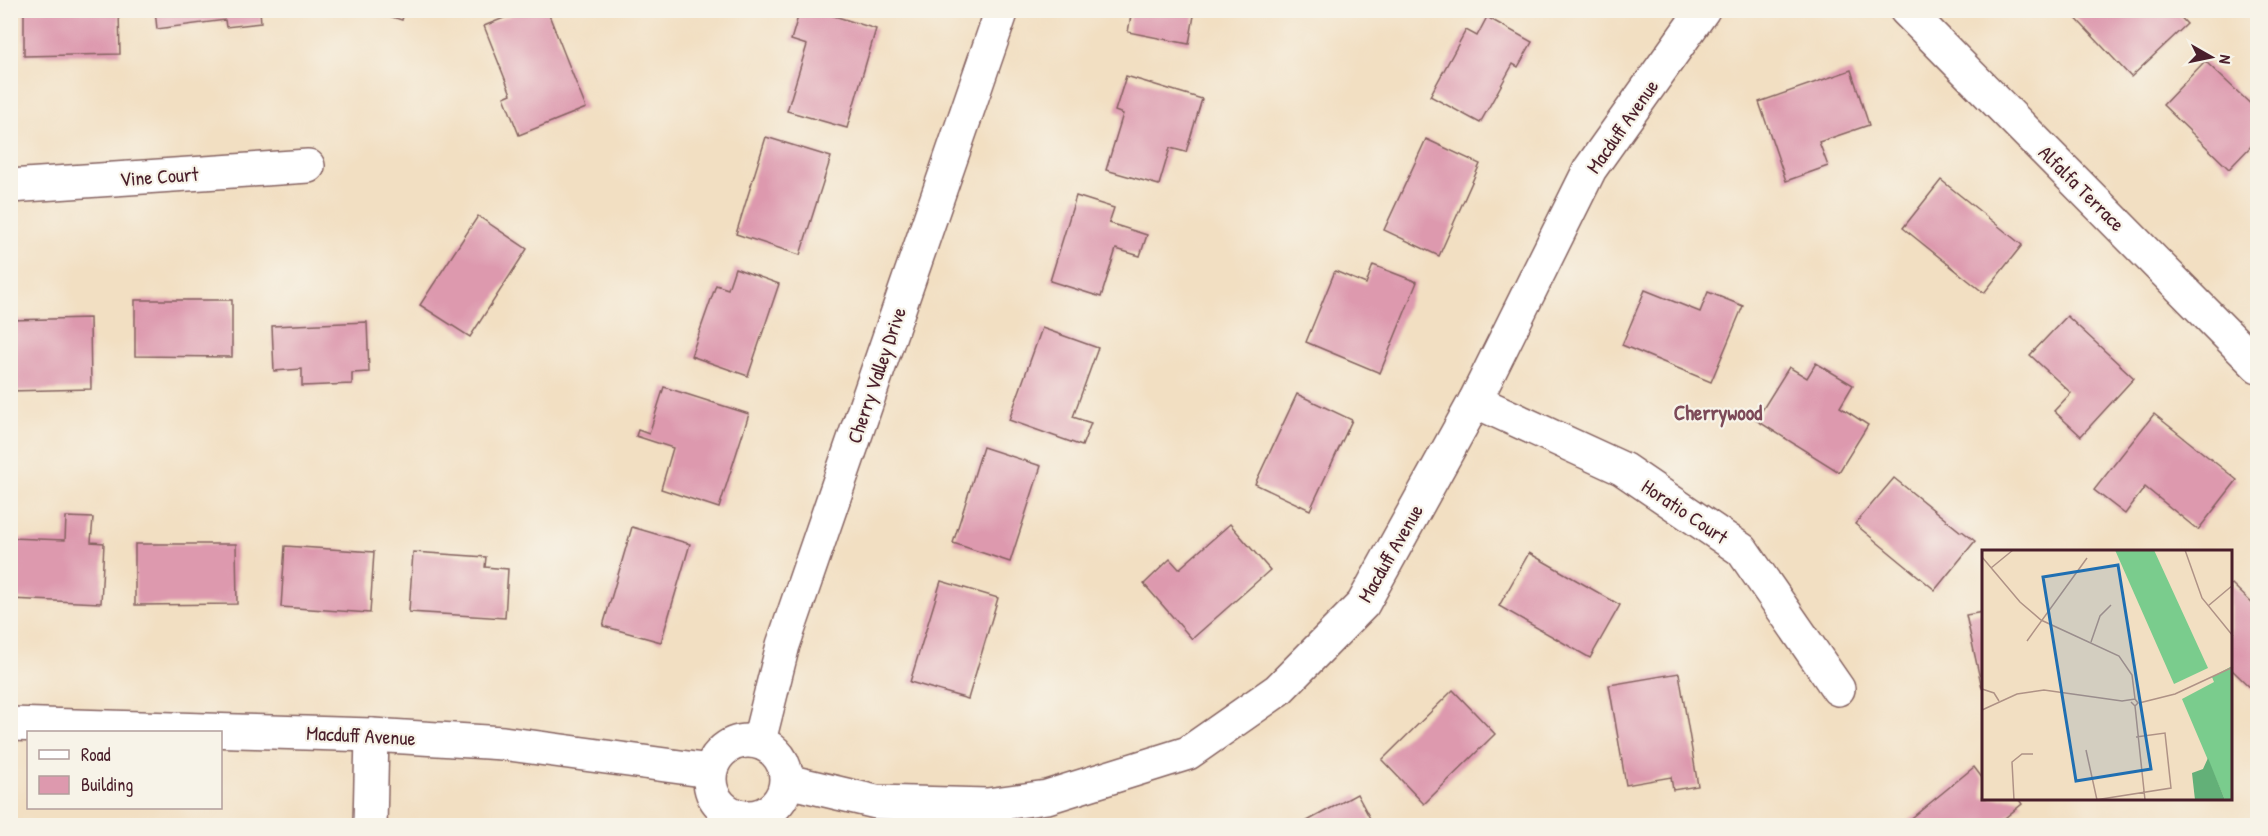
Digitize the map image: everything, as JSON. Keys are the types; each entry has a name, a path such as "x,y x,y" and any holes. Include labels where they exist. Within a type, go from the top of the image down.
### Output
{"street":[{"name":"Cherry Valley Drive","path":"759,741 783,645 1002,10"},
{"name":"Macduff Avenue","path":"787,781 876,802 987,805 1047,797 1188,753 1278,690 1363,604 1475,401 1590,169 1703,10"},
{"name":"Alfalfa Terrace","path":"1906,10 2258,366"},
{"name":"Vine Court","path":"10,186 308,166"},
{"name":"Horatio Court","path":"1475,401 1623,469 1742,550 1838,689"},
{"name":"Macduff Avenue","path":"10,724 372,735 503,743 710,771"},
{"path":"370,825 372,735"},
{"path":"738,741 759,741 775,750 784,764 787,781 782,798 770,812 737,821 720,807 711,790 710,771 720,752 738,741"}],"building":[{"path":"24,10 119,10 120,54 24,56"},
{"path":"155,10 260,10 261,23 226,27 225,20 157,29"},
{"path":"370,10 405,10 402,20"},
{"path":"524,10 547,10 586,108 519,135 504,97 511,94 484,26"},
{"path":"800,10 815,10 876,29 847,128 787,111 807,45 791,40"},
{"path":"1132,10 1195,10 1189,44 1128,32"},
{"path":"2068,10 2174,10 2187,24 2131,77"},
{"path":"1487,17 1532,42 1518,67 1513,64 1480,123 1430,96 1466,30 1477,36"},
{"path":"2205,61 2258,111 2258,139 2229,169 2163,105"},
{"path":"1851,70 1869,125 1819,142 1828,166 1786,181 1759,102"},
{"path":"1126,76 1202,99 1186,152 1170,148 1159,185 1106,170 1123,114 1115,111"},
{"path":"766,137 831,157 800,255 736,234"},
{"path":"1426,139 1480,164 1439,256 1384,230"},
{"path":"1941,180 2022,245 1984,293 1903,228"},
{"path":"1076,196 1114,208 1109,223 1147,235 1140,256 1116,249 1101,297 1050,281"},
{"path":"478,216 527,249 470,337 420,305"},
{"path":"1373,265 1417,282 1380,373 1306,342 1335,271 1366,284"},
{"path":"735,268 779,284 748,376 691,356 716,285 728,289"},
{"path":"1645,290 1700,312 1708,292 1743,306 1711,382 1622,345"},
{"path":"135,300 232,300 232,357 135,356"},
{"path":"2067,316 2134,378 2081,436 2054,411 2071,393 2030,355"},
{"path":"90,318 91,389 10,391 10,320"},
{"path":"367,322 369,372 352,373 352,384 302,386 302,369 274,371 272,326"},
{"path":"1042,328 1098,348 1073,417 1091,423 1082,446 1009,420"},
{"path":"1816,363 1853,385 1840,407 1868,425 1839,472 1756,420 1789,367 1807,378"},
{"path":"664,387 749,414 719,508 661,489 673,448 636,436 638,430 649,434"},
{"path":"1297,394 1352,420 1310,510 1255,484"},
{"path":"2154,414 2237,480 2198,530 2145,487 2125,514 2094,490"},
{"path":"983,447 1041,466 1010,562 953,543"},
{"path":"1894,478 1975,541 1935,590 1855,524"},
{"path":"66,517 93,518 91,542 104,543 101,603 10,599 10,538 65,540"},
{"path":"1230,524 1270,570 1192,639 1144,584 1170,559 1179,569"},
{"path":"632,527 690,544 661,642 603,626"},
{"path":"135,544 236,544 237,604 135,605"},
{"path":"285,546 374,552 370,613 281,607"},
{"path":"413,552 486,557 485,567 508,569 505,618 409,612"},
{"path":"1529,553 1620,605 1590,658 1499,606"},
{"path":"941,581 998,598 968,699 910,682"},
{"path":"2232,584 2258,609 2258,695 2232,670"},
{"path":"1982,612 1982,688 1966,615"},
{"path":"1679,673 1698,786 1673,790 1671,777 1626,785 1609,685"},
{"path":"1453,690 1495,734 1424,804 1382,760"},
{"path":"1974,767 1982,778 1982,800 2019,800 2022,804 1995,826 1902,826"},
{"path":"1357,794 1374,826 1298,826"}],"district":[{"name":"Cherrywood","path":"1718,412"}]}
